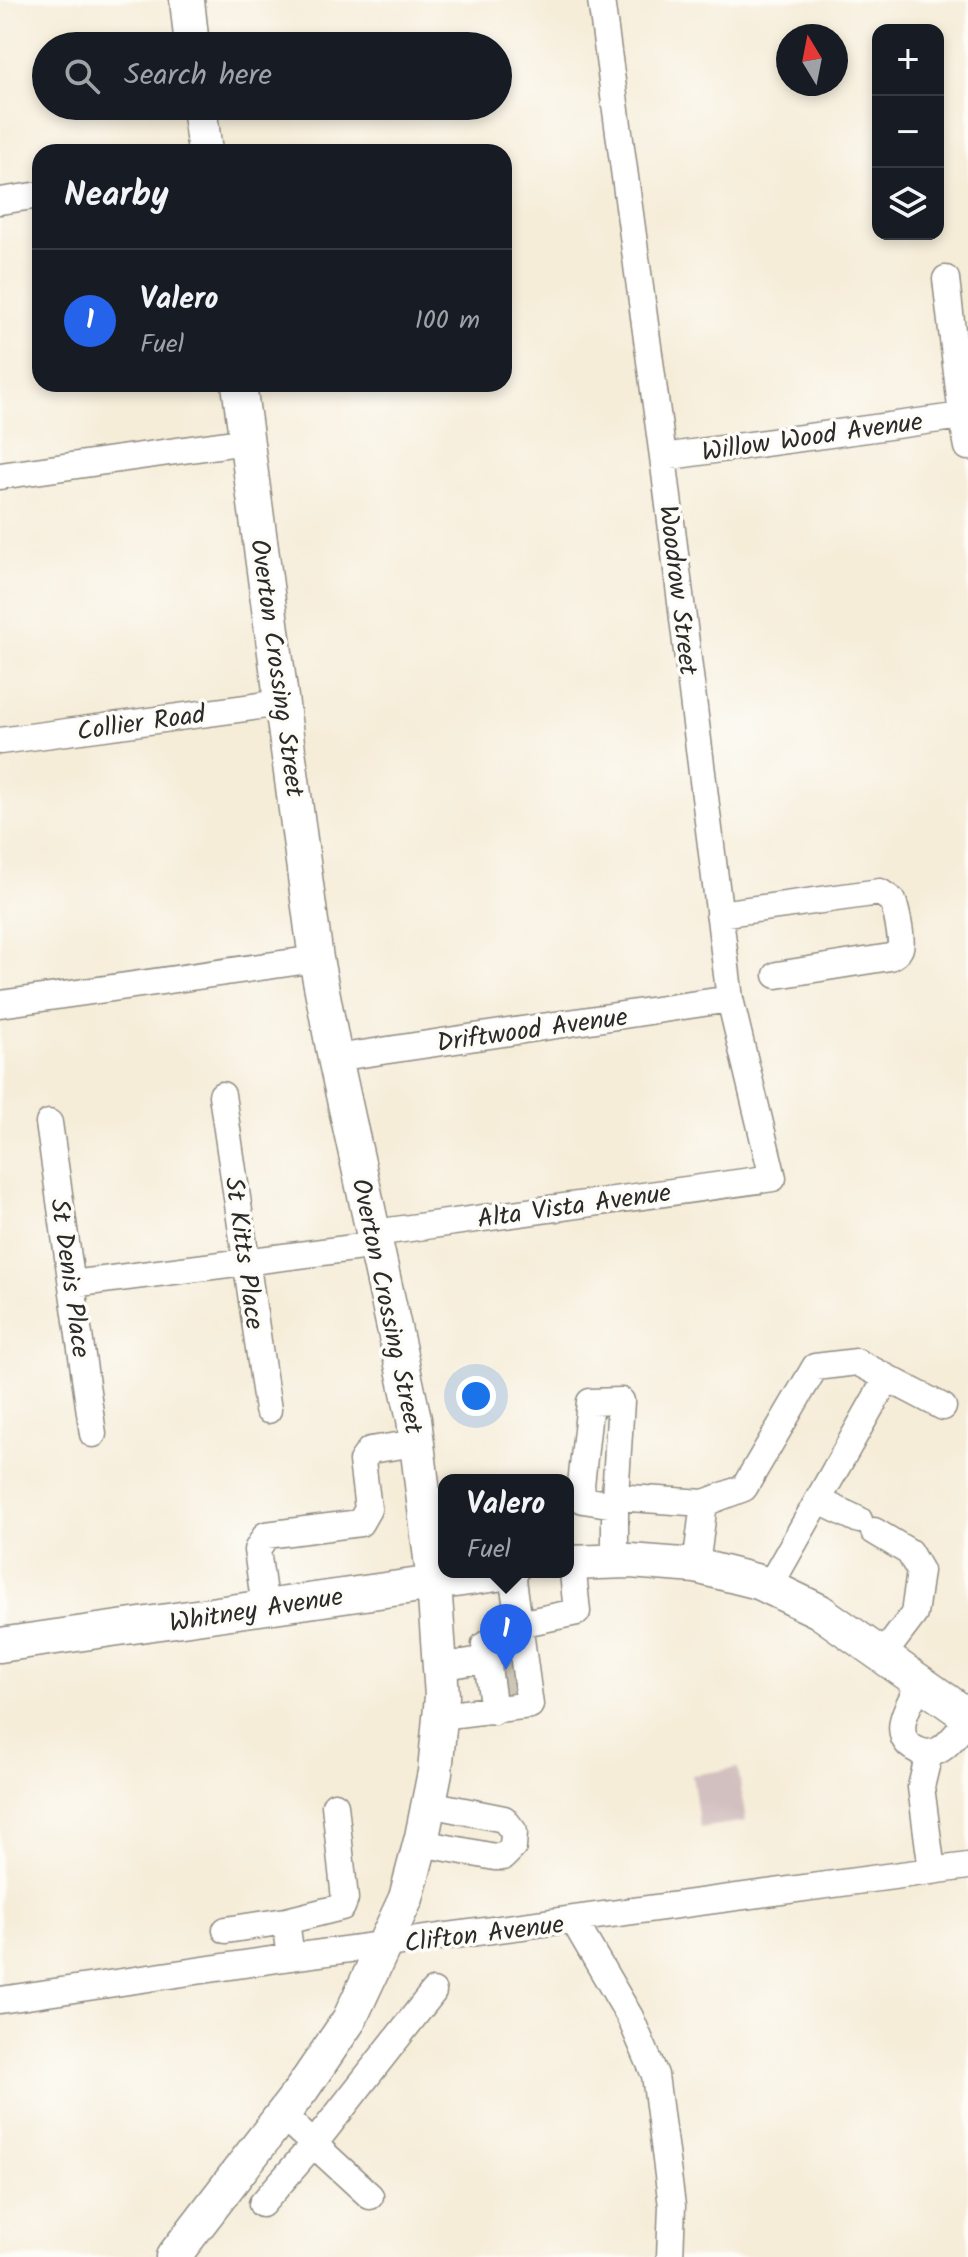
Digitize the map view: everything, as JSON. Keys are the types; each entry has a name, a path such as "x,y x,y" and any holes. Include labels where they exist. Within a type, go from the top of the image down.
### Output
{"main road":[{"path":"187,0 190,32"},
{"path":"201,120 204,144"},
{"name":"Overton Crossing Street","path":"173,2257 282,2115 349,2020 406,1898 429,1804 441,1716 434,1583 417,1443 316,959 240,392"},
{"path":"574,1563 696,1566 759,1582 819,1611 968,1718"},
{"name":"Whitney Avenue","path":"0,1645 469,1578"}],"street":[{"name":"Woodrow Street","path":"601,0 663,457 730,999 773,1178"},
{"path":"0,201 32,196"},
{"path":"946,279 968,447"},
{"name":"Willow Wood Avenue","path":"663,457 962,416"},
{"path":"0,476 247,441"},
{"name":"Collier Road","path":"0,741 282,703"},
{"path":"719,914 880,892 893,901 901,947 897,953 890,957 777,975"},
{"path":"0,1004 316,959"},
{"name":"Driftwood Avenue","path":"335,1058 730,999"},
{"name":"St Kitts Place","path":"222,1095 268,1410"},
{"name":"St Denis Place","path":"49,1123 93,1434"},
{"name":"Alta Vista Avenue","path":"72,1284 246,1262 773,1178"},
{"path":"615,1562 615,1501 704,1503 744,1488 815,1367 857,1362 943,1407"},
{"path":"769,1587 887,1378"},
{"path":"265,1608 257,1550 266,1535 360,1523 368,1509 362,1461 370,1450 417,1443"},
{"path":"819,1501 909,1552 920,1571 914,1614 883,1655"},
{"path":"696,1566 704,1503"},
{"path":"505,1668 512,1578"},
{"path":"441,1716 577,1612 572,1578"},
{"path":"440,1667 505,1668"},
{"path":"921,1682 905,1711 902,1735 916,1750 929,1754 942,1748 968,1718"},
{"path":"929,1754 921,1787 932,1871"},
{"path":"421,1843 495,1857 503,1857 513,1847 514,1832 504,1819 429,1804"},
{"path":"226,1930 286,1921 342,1907 345,1899 335,1805"},
{"name":"Clifton Avenue","path":"0,2000 291,1957 968,1866"},
{"path":"286,1921 291,1957"},
{"path":"574,1921 630,2017 655,2075 672,2206 670,2257"},
{"path":"262,2204 314,2144 433,1992"},
{"path":"282,2115 370,2196"}],"shaded area":[{"path":"738,1768 746,1821 700,1828 692,1775"}],"tunnel":[{"path":"495,1666 514,1653"},
{"path":"498,1687 518,1674"}],"place":[{"name":"Valero","path":"506,1670"}]}
